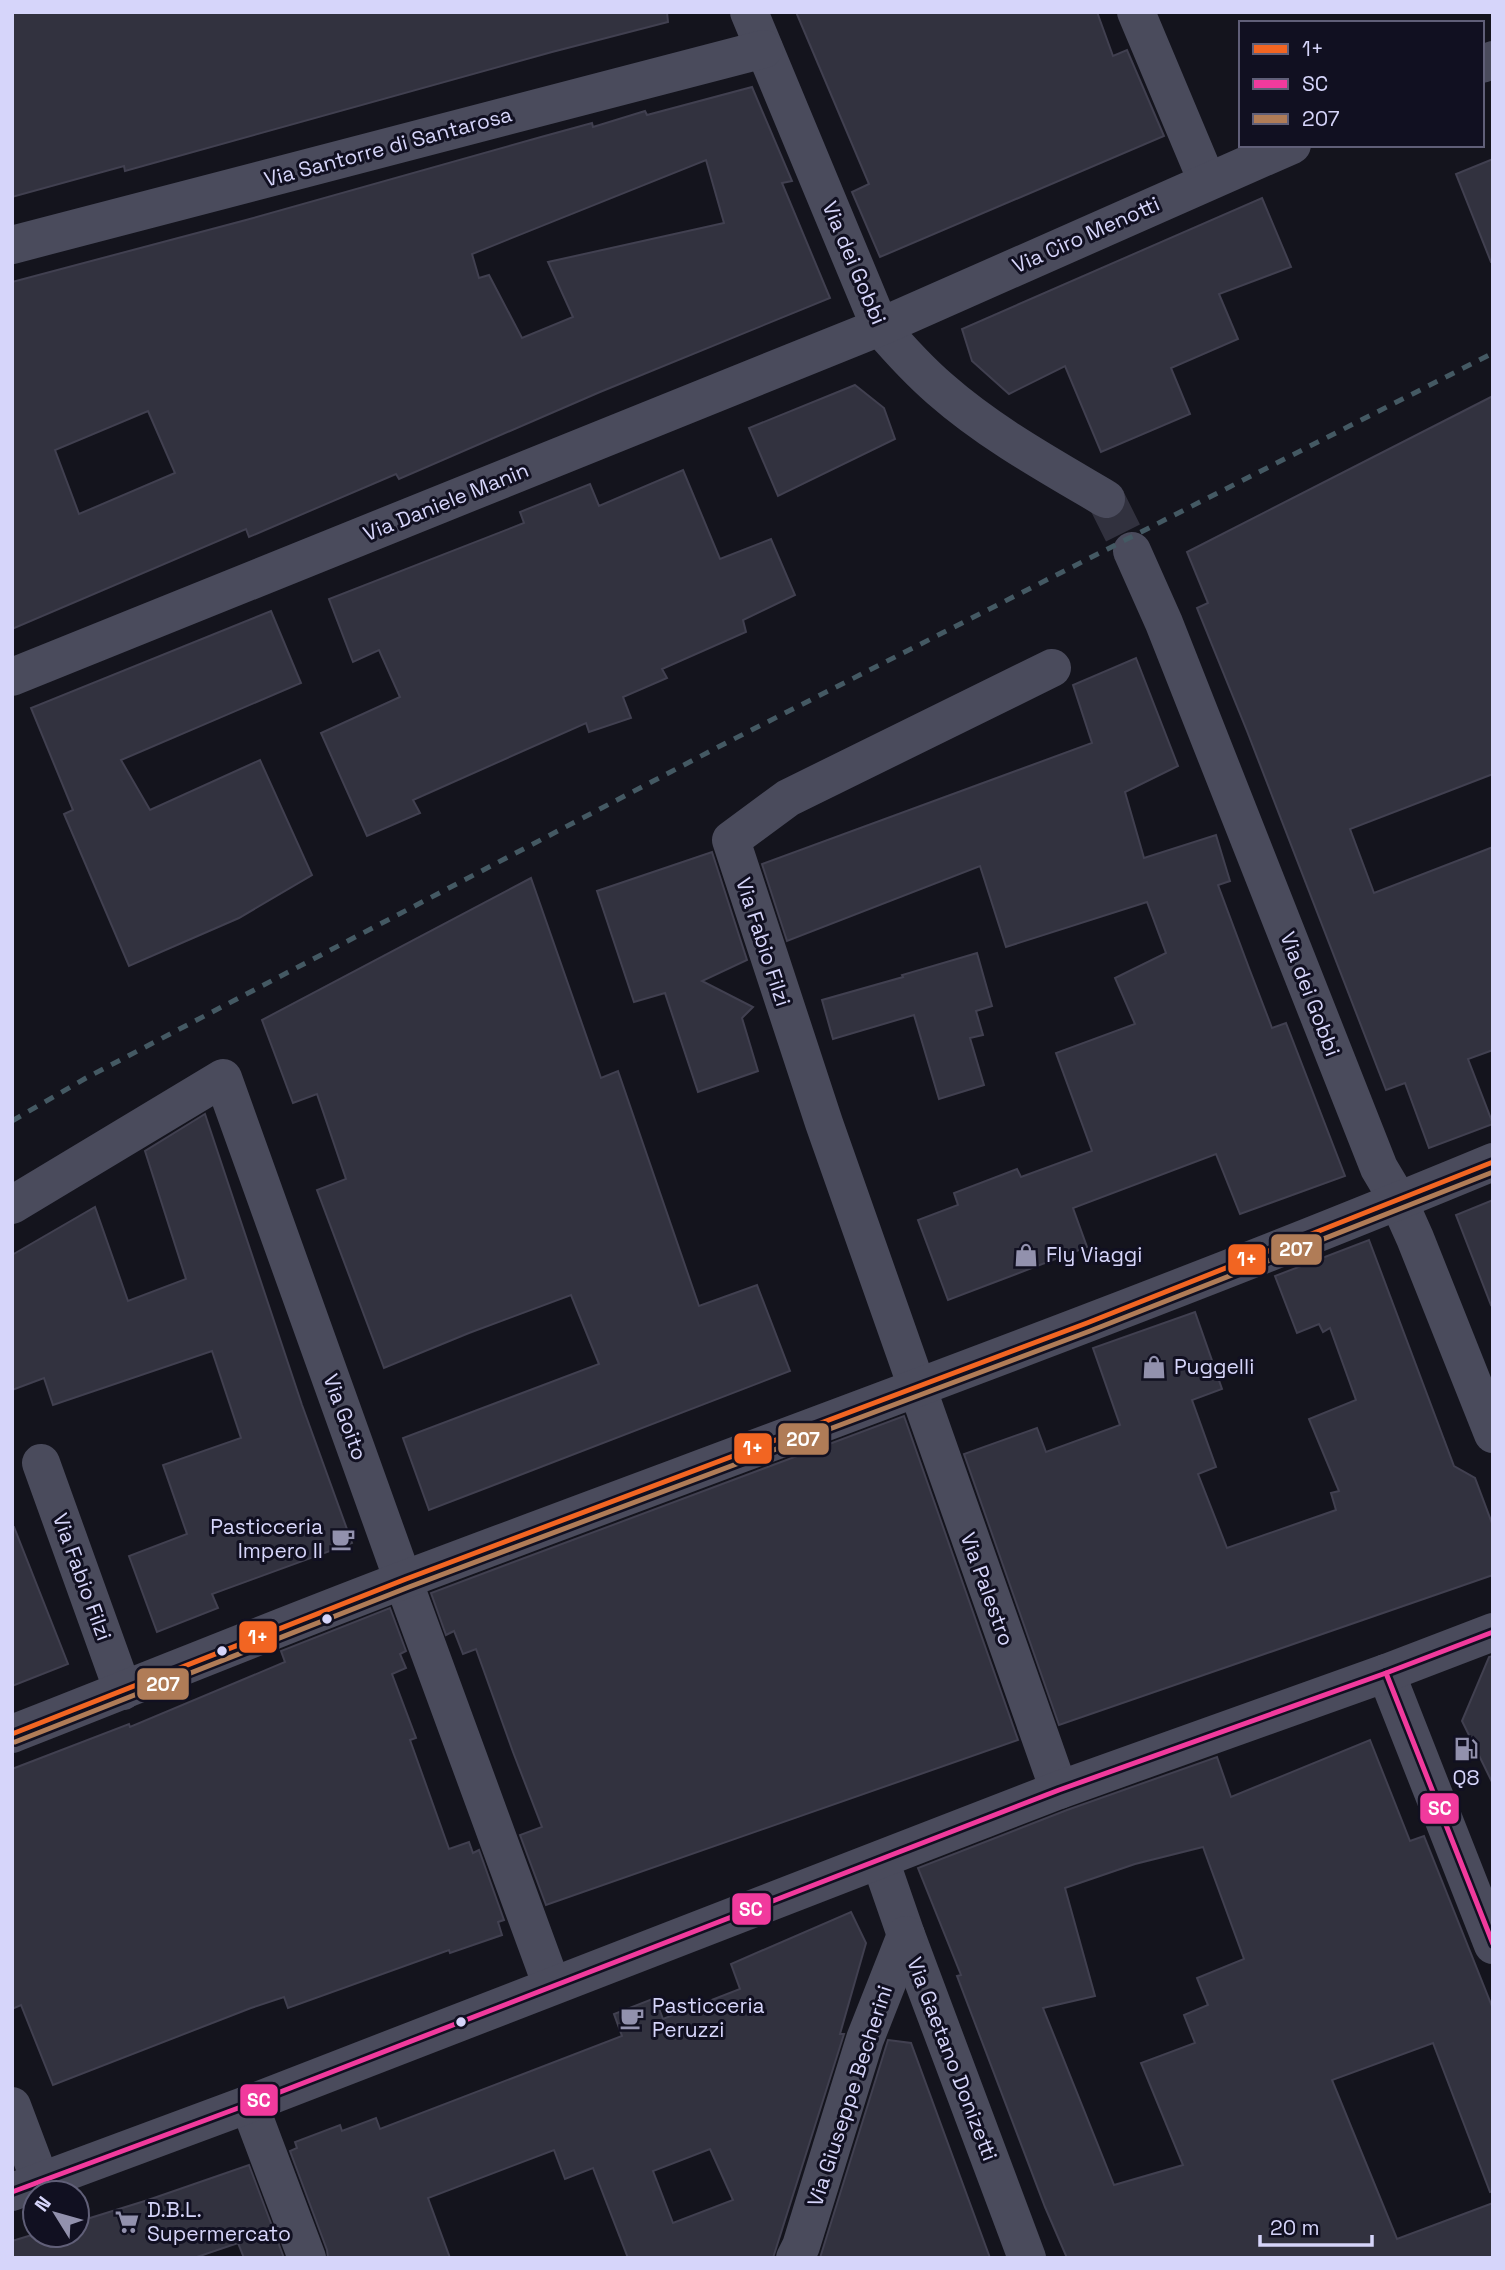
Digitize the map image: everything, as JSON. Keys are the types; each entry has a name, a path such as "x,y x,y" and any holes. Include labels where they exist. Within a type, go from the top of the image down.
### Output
{"street":[{"name":"Via dei Gobbi","path":"750,12 880,327 911,363 942,391 995,431 1106,499"},
{"path":"1136,12 1207,181"},
{"name":"Via Santorre di Santarosa","path":"12,245 764,49"},
{"name":"Via Ciro Menotti","path":"880,327 1287,147"},
{"name":"Via Daniele Manin","path":"12,677 880,327"},
{"name":"Via dei Gobbi","path":"1132,551 1164,623 1379,1168 1398,1200 1415,1238 1493,1434"},
{"name":"Via Fabio Filzi","path":"916,1389 785,1008 731,840 788,797 1052,668"},
{"name":"Via Goito","path":"12,1205 223,1078 552,1986"},
{"path":"12,1734 403,1580 916,1389 1493,1162"},
{"name":"Via Palestro","path":"916,1389 1059,1790"},
{"name":"Via Fabio Filzi","path":"41,1463 123,1691"},
{"path":"48,2179 1059,1790 1493,1632"},
{"path":"1386,1673 1493,1945"},
{"name":"Via Gaetano Donizetti","path":"880,1860 1027,2258"},
{"name":"Via Giuseppe Becherini","path":"795,2258 865,2039 906,1935"},
{"path":"249,2104 307,2258"},
{"path":"12,2106 26,2179"}],"building":[{"path":"12,12 667,12 668,22 125,171 124,166 12,197"},
{"path":"796,12 1097,12 1113,56 1127,50 1164,136 880,257 852,192 869,184"},
{"path":"752,87 792,181 782,183 830,298 600,392 399,479 396,474 249,537 246,529 12,629 12,282 592,123 593,127 645,111 647,115","holes":["706,160 724,223 548,262 573,317 522,338 489,275 479,278 472,254","148,411 175,473 79,514 55,450"]},
{"path":"1493,159 1493,262 1491,262 1456,174"},
{"path":"1262,198 1291,267 1219,294 1238,339 1171,368 1190,414 1101,452 1065,366 1009,394 972,361 962,329"},
{"path":"855,385 884,408 895,439 778,496 749,428"},
{"path":"1493,396 1493,774 1350,829 1374,893 1493,847 1493,1050 1468,1059 1493,1124 1429,1148 1405,1083 1386,1090 1197,608 1208,603 1187,552"},
{"path":"683,470 720,559 771,539 795,595 743,620 746,632 662,669 667,678 623,697 631,718 589,732 586,723 413,800 420,813 367,836 321,733 400,697 379,650 353,662 329,599 524,523 520,512 590,484 599,506"},
{"path":"271,611 301,683 121,760 150,810 260,760 312,875 239,918 129,966 64,814 73,810 31,708"},
{"path":"1136,658 1178,766 1125,792 1144,858 1216,835 1230,881 1218,885 1249,968 1272,1028 1286,1023 1345,1176 1240,1214 1216,1154 1073,1208 1087,1247 948,1300 918,1220 958,1205 954,1193 1017,1169 1021,1177 1092,1151 1056,1053 1135,1024 1115,978 1166,953 1147,902 1006,947 980,866 787,941 762,864 1092,743 1073,685"},
{"path":"712,852 747,960 702,981 753,1007 742,1018 758,1071 698,1092 665,993 634,1002 597,891"},
{"path":"531,878 601,1078 618,1071 699,1306 757,1285 790,1371 429,1510 403,1438 599,1364 571,1295 384,1368 317,1190 346,1179 317,1094 293,1103 262,1020"},
{"path":"977,953 992,1006 976,1011 983,1035 970,1038 984,1085 939,1099 914,1015 833,1039 822,1000"},
{"path":"205,1114 302,1405 352,1543 212,1594 218,1608 157,1632 129,1556 187,1534 163,1465 241,1438 212,1351 53,1405 44,1378 12,1390 12,1255 95,1207 128,1301 186,1279 145,1151"},
{"path":"1493,1200 1493,1304 1491,1305 1456,1215"},
{"path":"1369,1240 1454,1466 1475,1478 1493,1526 1493,1575 1059,1725 964,1454 1037,1428 1046,1452 1120,1425 1093,1348 1195,1312 1222,1389 1192,1400 1216,1467 1198,1474 1227,1548 1336,1510 1331,1493 1339,1491 1309,1419 1356,1400 1330,1328 1323,1332 1319,1324 1297,1333 1275,1276"},
{"path":"904,1416 1018,1740 546,1905 520,1835 542,1827 476,1649 463,1654 454,1631 446,1635 431,1593"},
{"path":"12,1527 68,1664 12,1686"},
{"path":"390,1608 406,1651 400,1654 406,1668 392,1674 416,1738 410,1740 449,1849 469,1842 473,1853 479,1850 504,1920 498,1922 502,1935 450,1953 449,1950 288,2008 284,1997 251,2008 53,2085 21,2005 12,2009 12,1769 129,1724 130,1727 285,1662 281,1651"},
{"path":"1493,1656 1493,1784 1462,1721 1489,1657"},
{"path":"1370,1740 1410,1841 1424,1836 1493,2009 1493,2191 1490,2192 1433,2043 1332,2080 1397,2239 1493,2203 1493,2258 1067,2258 1045,2207 957,1976 961,1975 918,1868 1067,1810 1217,1757 1231,1797","holes":["1203,1847 1244,1959 1197,1978 1208,2005 1184,2015 1195,2043 1141,2063 1183,2165 1114,2185 1043,2008 1095,1996 1065,1888 1135,1864"]},
{"path":"851,1912 866,1943 840,2034 844,2034 773,2258 628,2258 593,2168 565,2179 554,2150 428,2198 450,2258 328,2258 290,2151 297,2148 295,2142 340,2125 342,2131 376,2118 380,2129 622,2036 614,2014 655,1998 663,2019 740,1989 731,1964","holes":["710,2149 733,2200 673,2223 653,2171"]},
{"path":"888,2040 911,2043 990,2258 820,2258"},
{"path":"249,2165 284,2258 244,2258 238,2243 194,2258 12,2258 12,2241 21,2238 21,2249 91,2249 91,2218"}],"tunnel":[{"path":"1106,499 1132,551"}],"railway":[{"path":"12,1121 86,1078 724,744 1493,353"}],"transit line":[{"name":"1+","path":"12,1734 406,1579 1087,1323 1493,1162"},
{"name":"207","path":"15,1742 409,1587 1090,1331 1493,1172"},
{"name":"SC","path":"12,2192 249,2104 1059,1790 1493,1632"},
{"name":"SC","path":"1386,1673 1493,1944"}],"place":[{"name":"Fly Viaggi","path":"1026,1255"},
{"name":"Puggelli","path":"1154,1367"},
{"name":"Pasticceria Impero II","path":"343,1539"},
{"name":"Q8","path":"1466,1749"},
{"name":"Pasticceria Peruzzi","path":"632,2018"},
{"name":"D.B.L. Supermercato","path":"127,2222"}]}
